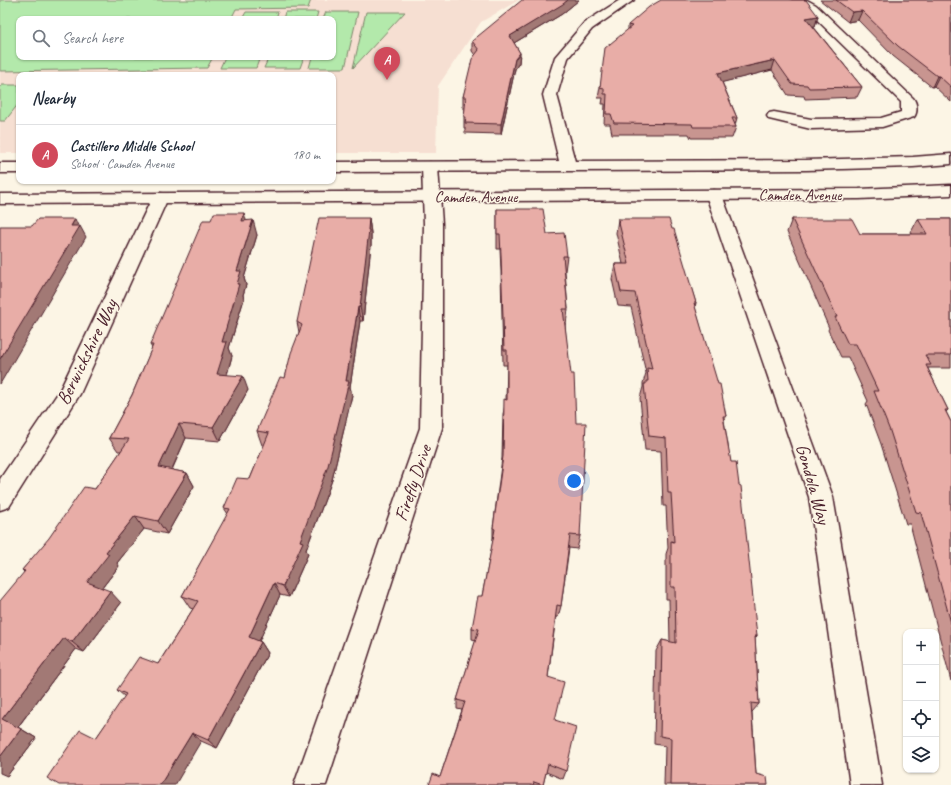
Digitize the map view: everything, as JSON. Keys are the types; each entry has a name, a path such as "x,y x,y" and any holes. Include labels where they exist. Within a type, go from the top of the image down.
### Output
{"street":[{"path":"568,165 550,95 562,57 588,26 628,0"},
{"path":"774,116 811,124 882,122 909,114 908,100 812,8 798,0"},
{"name":"Camden Avenue","path":"336,167 806,165 913,162 951,159"},
{"name":"Firefly Drive","path":"310,785 431,428 433,224 430,167"},
{"path":"0,168 16,168"},
{"name":"Camden Avenue","path":"0,199 859,194 951,190"},
{"name":"Gondola Way","path":"714,195 820,497 866,785"},
{"name":"Berwickshire Way","path":"0,500 69,394 160,198"}],"shaded area":[{"path":"0,0 519,0 481,22 438,86 436,153 336,153 336,72 16,72 16,153 0,153"}],"green space":[{"path":"0,0 311,0 308,8 236,9 232,16 16,16 16,60 211,60 207,68 0,71"},
{"path":"246,12 278,12 277,16 244,16"},
{"path":"285,12 318,12 317,16 284,16"},
{"path":"326,12 358,12 345,68 309,68 311,60 336,60 336,16 324,16"},
{"path":"366,12 405,12 353,68"},
{"path":"224,60 259,60 256,68 220,68"},
{"path":"268,60 303,60 300,68 264,68"},
{"path":"2,85 16,85 16,107 5,121 0,121 0,87"}],"building":[{"path":"522,0 568,0 510,36 520,53 515,59 501,124 465,123 466,117 464,117 466,97 463,97 472,59 479,50 472,41"},
{"path":"661,0 806,0 818,16 806,18 862,87 809,88 807,85 792,84 775,60 718,73 737,118 732,118 736,127 693,127 692,124 614,123 611,114 606,114 607,94 604,94 604,88 600,87 605,48 632,26 628,25 649,7"},
{"path":"836,0 951,0 951,87 939,76 898,46 862,11 852,12"},
{"path":"497,209 543,209 547,234 564,233 567,256 563,256 568,309 563,309 571,374 574,374 576,423 586,423 580,536 570,535 561,606 557,605 548,677 564,682 555,720 576,727 566,771 548,764 543,785 534,782 533,785 429,785 433,774 440,777 465,702 457,700 479,629 472,628 478,596 482,596 495,529 493,528 503,456 504,399 507,400 507,350 504,350 500,234 497,234"},
{"path":"214,213 244,213 242,221 253,220 237,271 241,271 237,284 239,284 222,342 227,342 217,374 243,376 213,427 179,424 159,467 187,473 158,521 135,516 106,552 109,554 87,582 110,591 72,642 64,638 2,719 21,729 0,757 0,601 25,571 22,570 49,538 84,487 95,489 129,439 109,438 132,395 153,345 150,345 203,220 211,220"},
{"path":"319,218 369,218 369,230 360,307 358,307 346,381 349,381 328,466 300,541 303,542 283,586 274,583 249,637 261,642 208,740 192,733 160,785 59,785 47,778 80,730 96,738 126,694 117,690 139,657 158,664 198,601 182,596 230,509 224,508 237,478 250,479 269,433 257,431 280,377 285,378 291,353 302,325 297,322"},
{"path":"38,219 75,219 71,226 80,226 0,359 0,226 32,226"},
{"path":"618,219 669,219 672,229 674,229 696,303 694,303 718,384 720,384 726,416 723,416 731,462 736,462 739,485 741,486 757,636 755,636 759,704 751,703 756,774 767,777 768,785 670,785 671,738 660,736 662,640 676,643 675,587 671,587 671,541 674,542 671,493 668,493 666,438 649,436 644,384 648,381 647,368 652,369 635,293 621,292 615,264 629,264"},
{"path":"792,219 852,219 860,234 927,234 918,219 951,219 951,355 925,355 931,365 926,365 948,410 945,410 951,422 951,623 921,513 916,512 890,431 874,391 878,391 856,344 848,344"}],"place":[{"name":"Castillero Middle School","path":"387,80"}]}
